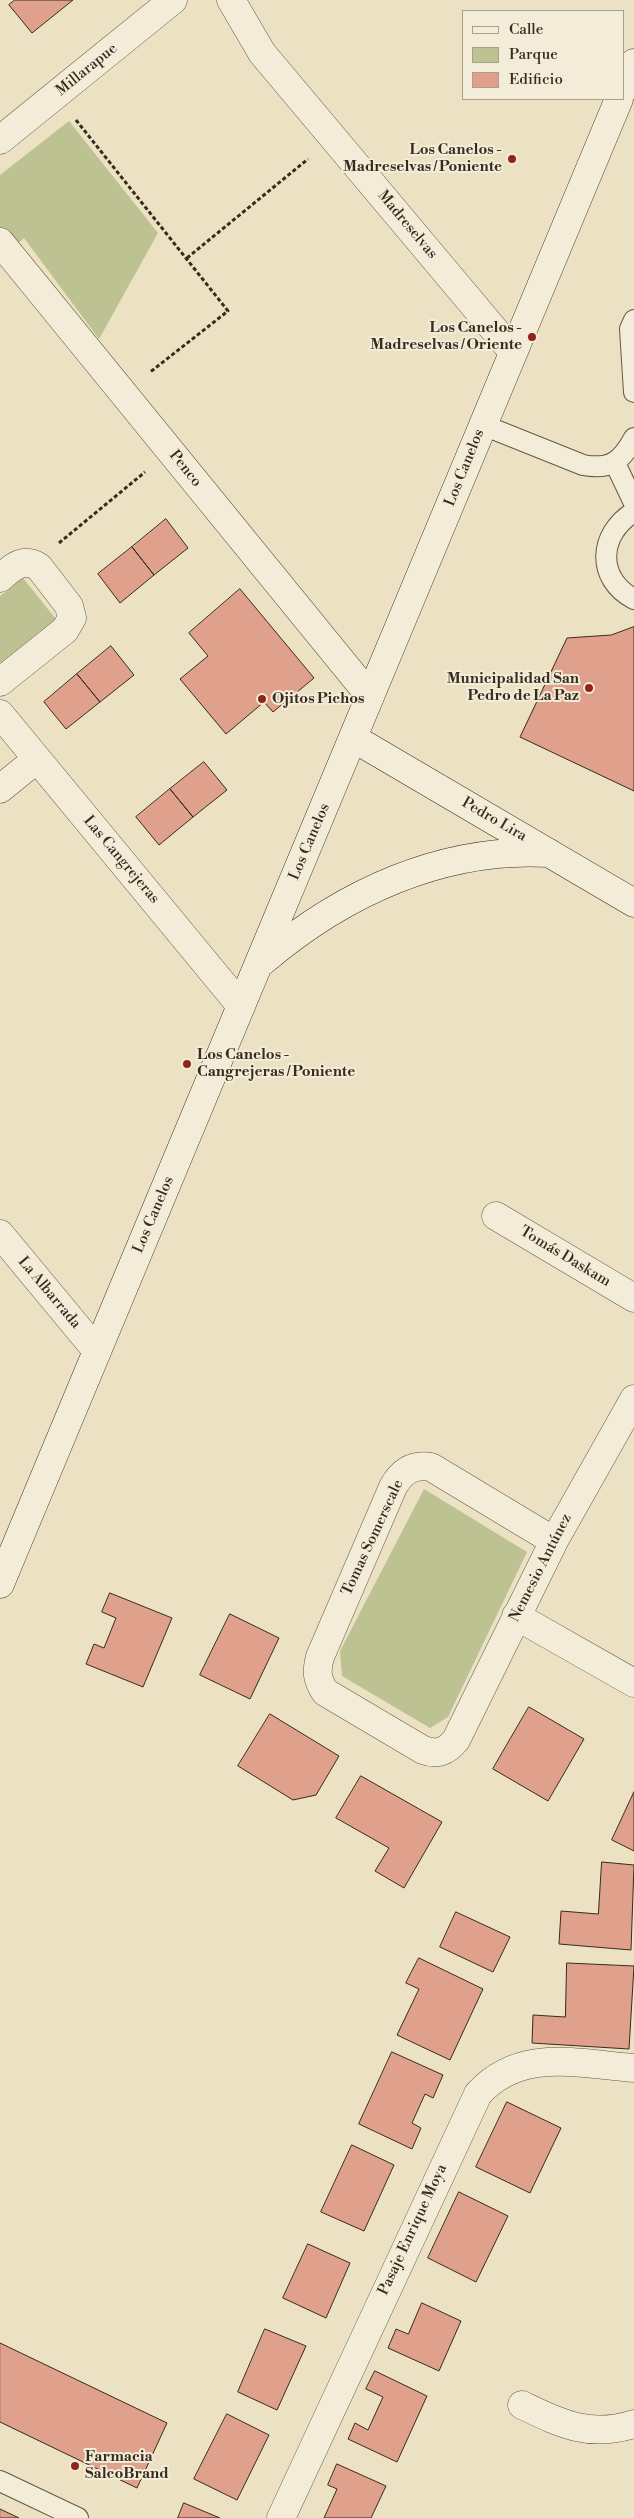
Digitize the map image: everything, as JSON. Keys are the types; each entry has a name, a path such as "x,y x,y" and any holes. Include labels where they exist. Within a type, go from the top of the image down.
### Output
{"street":[{"name":"Millarapue","path":"0,140 173,0"},
{"name":"Madreselvas","path":"231,0 262,53 513,352"},
{"path":"624,88 634,63"},
{"name":"Los Canelos","path":"0,1584 619,100"},
{"name":"Penco","path":"0,242 370,696"},
{"path":"0,578 20,563 33,564 39,567 68,606 72,618 65,630 0,682"},
{"name":"Las Cangrejeras","path":"0,714 241,1006"},
{"name":"Pedro Lira","path":"353,738 551,853 634,904"},
{"path":"0,789 37,759"},
{"path":"258,965 292,936 328,911 367,890 409,873 482,855 520,852 551,853"},
{"name":"Tomás Daskam","path":"496,1216 634,1298"},
{"name":"La Albarrada","path":"0,1234 97,1351"},
{"name":"Nemesio Antúnez","path":"456,1740 554,1541 634,1399"},
{"name":"Tomas Somerscale","path":"456,1740 449,1748 440,1752 431,1753 423,1750 325,1692 318,1681 317,1669 320,1658 393,1487 399,1477 407,1470 423,1466 431,1467 554,1541"},
{"path":"516,1616 634,1683"},
{"name":"Pasaje Enrique Moya","path":"281,2518 478,2094 489,2082 503,2072 519,2065 538,2061 634,2068"},
{"path":"522,2405 578,2429 615,2429 634,2424"}],"lane":[{"path":"634,320 630,329 634,392"},
{"path":"483,424 583,465 599,468 615,463 626,452 634,438"},
{"path":"615,463 634,503"},
{"path":"634,512 623,519 612,532 607,556 607,564 612,580 623,593 634,599"},
{"path":"0,2481 78,2518"}],"path":[{"path":"56,95 228,311 123,393"},
{"path":"187,258 333,138"},
{"path":"33,564 170,451"}],"green space":[{"path":"69,121 158,233 99,339 24,238 0,260 0,175"},
{"path":"23,578 59,623 4,667 0,662 0,596"},
{"path":"424,1489 527,1552 448,1717 430,1728 342,1676 340,1651"}],"building":[{"path":"15,0 73,0 32,33 9,5"},
{"path":"166,519 188,548 154,575 132,547"},
{"path":"132,547 154,575 120,603 98,574"},
{"path":"240,589 314,678 273,712 264,702 226,734 180,679 208,656 189,633"},
{"name":"Municipalidad San Pedro de La Paz","path":"634,627 634,791 520,737 567,638 611,635"},
{"path":"111,646 134,675 100,702 77,674"},
{"path":"77,674 100,702 66,729 44,702"},
{"path":"204,762 227,790 193,817 170,789"},
{"path":"170,789 193,817 159,845 136,817"},
{"path":"110,1593 172,1618 143,1687 86,1664 94,1644 104,1648 116,1618 102,1612"},
{"path":"230,1614 279,1638 250,1699 200,1675"},
{"path":"529,1707 584,1739 548,1801 493,1769"},
{"path":"270,1714 339,1756 316,1795 293,1800 238,1766"},
{"path":"361,1776 442,1822 404,1888 375,1871 389,1848 336,1818"},
{"path":"634,1792 634,1851 612,1840"},
{"path":"602,1862 634,1865 631,1950 559,1944 561,1911 598,1914"},
{"path":"456,1912 510,1937 493,1972 440,1947"},
{"path":"419,1958 483,1989 450,2060 397,2035 419,1989 406,1983"},
{"path":"567,1963 634,1966 629,2049 532,2043 533,2015 565,2017"},
{"path":"392,2052 443,2075 433,2098 425,2094 412,2123 421,2128 412,2149 359,2124"},
{"path":"507,2102 561,2128 530,2193 476,2167"},
{"path":"352,2145 394,2165 364,2231 321,2212"},
{"path":"459,2192 508,2216 476,2282 428,2258"},
{"path":"308,2244 350,2263 326,2318 283,2298"},
{"path":"422,2303 461,2321 439,2371 388,2348 396,2329 408,2334"},
{"path":"265,2329 306,2346 277,2410 238,2392"},
{"path":"0,2343 167,2423 137,2488 0,2422"},
{"path":"375,2371 427,2396 397,2462 348,2439 355,2423 368,2430 383,2397 366,2389"},
{"path":"227,2414 269,2435 237,2500 194,2479"},
{"path":"337,2464 386,2486 371,2518 324,2518 337,2489 328,2485"},
{"path":"184,2503 220,2518 178,2518"},
{"path":"0,2509 19,2518 0,2518"}],"place":[{"name":"Los Canelos - Madreselvas / Poniente","path":"512,159"},
{"name":"Los Canelos - Madreselvas / Oriente","path":"532,337"},
{"name":"Municipalidad San Pedro de La Paz","path":"589,688"},
{"name":"Ojitos Pichos","path":"262,699"},
{"name":"Los Canelos - Cangrejeras / Poniente","path":"187,1064"},
{"name":"Farmacia SalcoBrand","path":"75,2466"}]}
